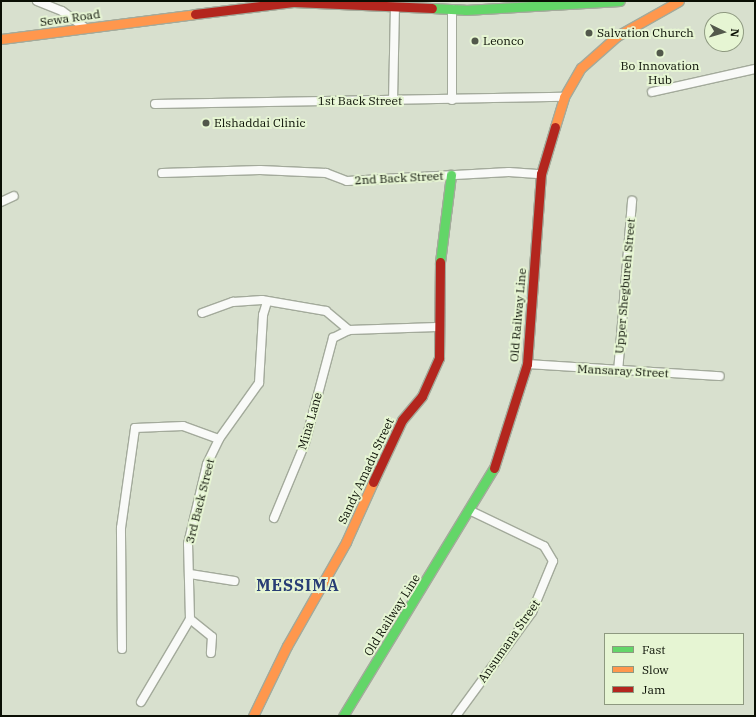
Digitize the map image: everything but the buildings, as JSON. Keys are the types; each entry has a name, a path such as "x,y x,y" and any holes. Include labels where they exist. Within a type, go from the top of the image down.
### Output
{"street":[{"path":"37,1 62,11 85,28"},
{"name":"Sewa Road","path":"1,39 293,2 452,10 465,6 620,1"},
{"name":"Old Railway Line","path":"343,716 471,510 498,458 527,364 541,174 564,97 581,68 597,52 617,36 678,1"},
{"path":"393,102 395,7"},
{"path":"452,10 452,100"},
{"path":"652,92 755,69"},
{"name":"1st Back Street","path":"155,104 393,102 564,97"},
{"name":"2nd Back Street","path":"162,173 260,170 326,174 347,181 451,175 541,174"},
{"name":"Sandy Amadu Street","path":"253,716 287,646 349,535 402,420 422,396 440,353 436,327 444,208 451,175"},
{"path":"1,202 14,196"},
{"name":"Upper Shegbureh Street","path":"618,372 632,200"},
{"path":"202,313 233,302 267,302 326,311 349,330 436,327"},
{"name":"3rd Back Street","path":"190,619 188,544 207,464 219,440 259,383 263,315 267,302"},
{"name":"Mina Lane","path":"274,518 305,443 333,338 349,330"},
{"name":"Mansaray Street","path":"527,364 618,372 720,376"},
{"path":"122,649 120,528 135,428 183,426 219,440"},
{"name":"Ansumana Street","path":"456,716 532,612 553,561 544,546 471,510"},
{"path":"190,574 234,581"},
{"path":"141,702 190,619 212,637 210,653"}],"traffic: fast":[{"path":"432,8 465,10 620,1"},
{"path":"440,262 451,175"},
{"path":"343,716 494,468"}],"traffic: slow":[{"path":"555,127 564,97 581,68 617,36 679,1"},
{"path":"1,39 195,14"},
{"path":"253,716 287,646 346,542 373,482"}],"traffic: jam":[{"path":"195,14 293,2 432,8"},
{"path":"494,468 527,364 541,174 555,127"},
{"path":"373,482 402,420 422,396 439,358 440,262"}],"place":[{"name":"Salvation Church","path":"589,33"},
{"name":"Leonco","path":"475,41"},
{"name":"Bo Innovation Hub","path":"660,53"},
{"name":"Elshaddai Clinic","path":"206,123"}],"district":[{"name":"MESSIMA","path":"298,585"}]}
